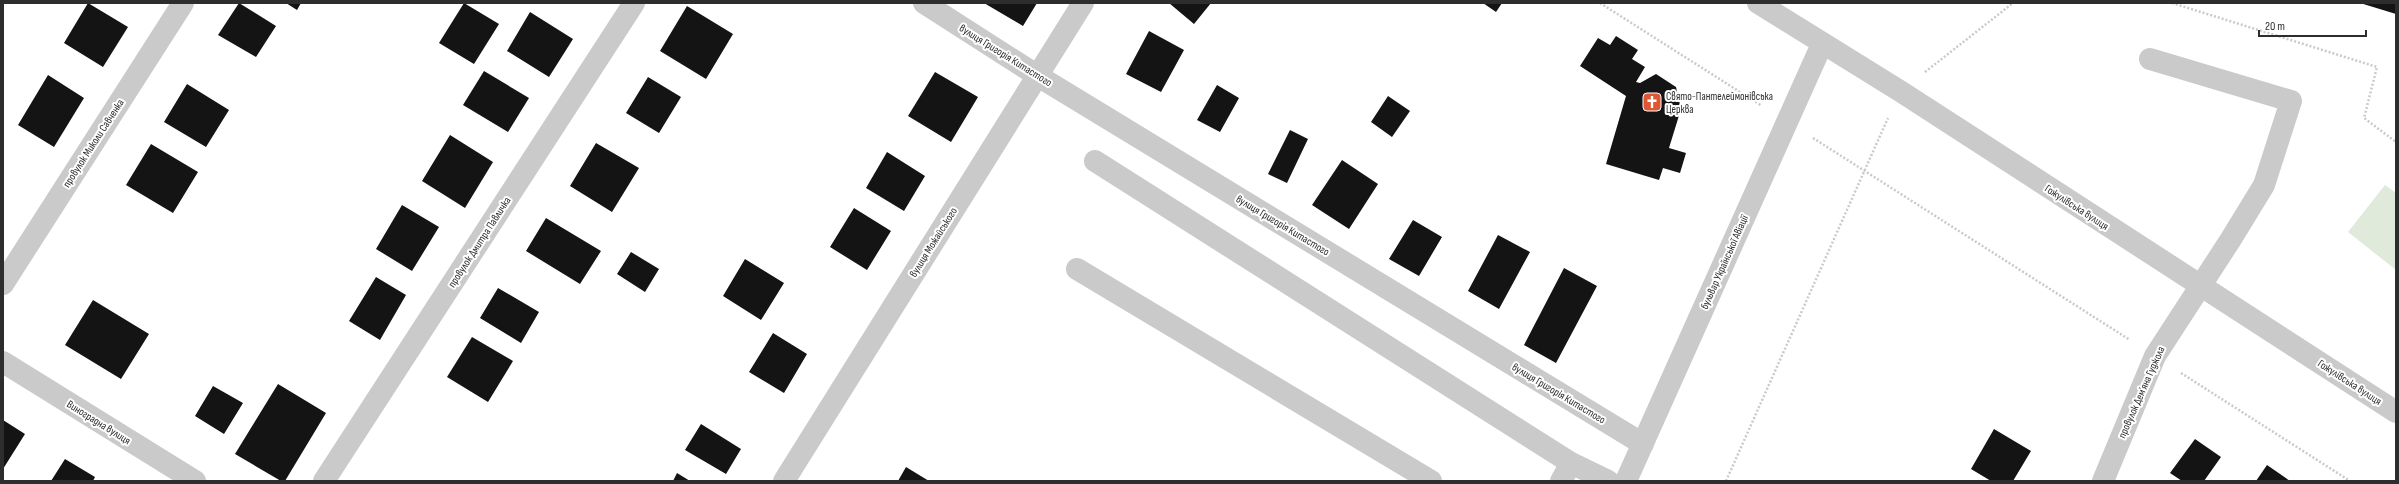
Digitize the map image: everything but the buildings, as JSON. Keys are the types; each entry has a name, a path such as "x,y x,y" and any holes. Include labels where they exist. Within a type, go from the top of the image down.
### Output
{"street":[{"name":"провулок Миколи Савченка","path":"3,284 183,3"},
{"name":"провулок Дмитра Павличка","path":"324,481 634,3"},
{"name":"вулиця Григорія Китастого","path":"924,3 1038,76 1643,444"},
{"name":"вулиця Можайського","path":"784,481 1083,3"},
{"name":"Гожулівська вулиця","path":"1764,4 1822,44 1900,91 2199,286 2396,412"},
{"name":"бульвар Української Авіації","path":"1626,481 1822,44"},
{"name":"провулок Демʼяна Гуджола","path":"2103,481 2155,356 2199,286 2231,240 2264,185 2291,101 2150,59"},
{"path":"1095,161 1566,472 1608,481"},
{"path":"1077,269 1431,481"},
{"name":"Виноградна вулиця","path":"3,362 195,481"}],"path":[{"path":"1600,3 2350,481"},
{"path":"2172,3 2377,66 2364,118 2396,142"},
{"path":"1726,481 1865,171"}],"green space":[{"path":"2385,185 2396,193 2396,270 2348,232"}],"place":[{"name":"Свято-Пантелеймонівська Церква","path":"1652,102"}]}
